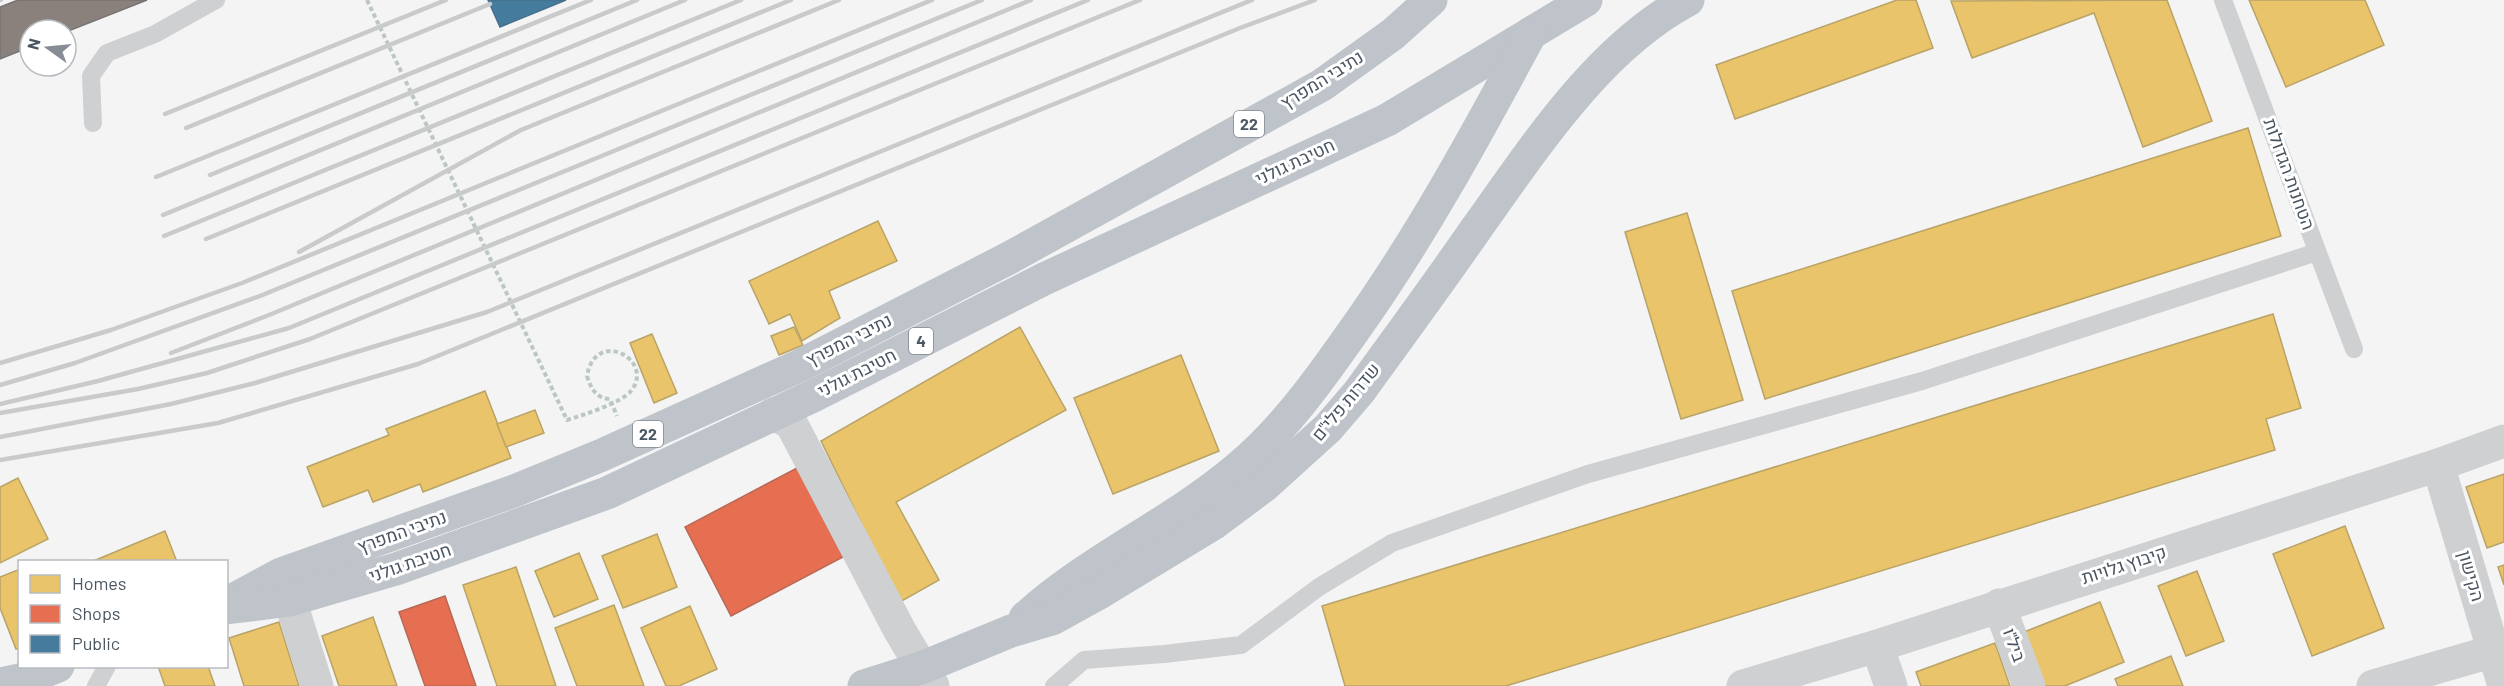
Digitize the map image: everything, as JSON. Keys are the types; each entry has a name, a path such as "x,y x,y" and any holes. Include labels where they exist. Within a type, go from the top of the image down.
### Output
{"highway":[{"name":"נתיבי המפרץ","path":"228,603 281,574 514,491 602,455 801,365 1055,232 1322,85 1393,34 1431,0"},
{"path":"1011,631 1046,598 1086,569 1198,498 1238,468 1276,434 1328,368 1392,278 1452,179 1549,0"},
{"name":"חטיבת גולני","path":"228,608 290,600 396,569 607,493 773,414 1044,279 1387,120 1586,0"},
{"name":"שדרות פלי\"ם","path":"864,686 919,680 1011,631 1052,619 1213,524 1264,486 1328,428 1359,392 1558,117 1599,71 1636,36 1688,0"},
{"path":"0,684 29,678 53,668"}],"street":[{"path":"773,414 791,423 801,440 919,680"},
{"name":"קיבוץ גלויות","path":"1743,686 1877,646 2438,465 2504,441"},
{"name":"הקישון","path":"2438,465 2498,650 2504,686"},
{"path":"290,600 317,686"},
{"name":"ביל\"ו","path":"1999,605 2028,686"},
{"path":"1877,646 1891,686"},
{"path":"2373,686 2498,650"}],"lane":[{"path":"93,123 91,76 107,53 155,34 216,0"},
{"name":"הטחנות הגדולות","path":"2223,0 2354,349"},
{"path":"1054,686 1084,660 1241,645 1319,587 1392,543 1588,474 1922,381 2318,252"},
{"path":"96,686 106,668"}],"path":[{"path":"367,0 567,420 623,397 631,391 636,373 634,364 620,352 610,351 601,353 594,359 587,376 595,393 610,399 619,421"}],"building: Homes":[{"path":"1897,0 1916,0 1933,48 1735,119 1716,65"},
{"path":"2167,0 2212,121 2143,147 2094,13 1972,58 1951,1"},
{"path":"2249,0 2365,0 2384,45 2286,87"},
{"path":"2248,128 2281,236 1765,399 1732,291"},
{"path":"1687,213 1743,400 1681,419 1625,232"},
{"path":"878,221 897,261 829,291 840,318 802,341 790,314 769,324 749,281"},
{"path":"2273,314 2301,408 2266,419 2275,450 1506,686 1345,686 1322,606"},
{"path":"794,327 803,345 779,355 771,336"},
{"path":"1020,327 1066,410 896,502 939,580 900,602 821,441"},
{"path":"652,334 677,393 654,403 630,343"},
{"path":"1181,355 1219,451 1113,494 1074,398"},
{"path":"485,391 511,458 423,492 420,484 373,502 368,490 323,507 307,467 389,435 386,429"},
{"path":"535,410 544,433 506,447 497,424"},
{"path":"2504,474 2504,542 2487,548 2466,487"},
{"path":"18,478 48,539 0,563 0,487"},
{"path":"2345,526 2384,628 2312,656 2273,554"},
{"path":"165,531 176,560 96,560"},
{"path":"657,534 677,587 623,608 602,556"},
{"path":"579,553 598,599 554,617 535,571"},
{"path":"2504,565 2504,585 2498,567"},
{"path":"516,567 556,686 497,686 463,585"},
{"path":"18,570 18,648 16,649 0,608 0,577"},
{"path":"2197,571 2224,641 2186,656 2158,586"},
{"path":"2100,602 2124,662 2065,686 2045,686 2024,632"},
{"path":"614,605 644,686 577,686 555,628"},
{"path":"690,606 717,669 679,686 666,686 641,628"},
{"path":"373,617 397,686 339,686 322,636"},
{"path":"279,622 299,686 244,686 229,638"},
{"path":"1995,643 2010,686 1921,686 1916,672"},
{"path":"2171,656 2183,686 2118,686 2115,679"},
{"path":"159,668 209,668 215,686 165,686"}],"building: Shops":[{"path":"797,468 843,557 731,616 685,527"},
{"path":"445,596 476,686 425,686 399,612"}],"building: Public":[{"path":"488,0 566,0 500,27"}],"building: Industry":[{"path":"18,0 147,0 78,27 78,18 18,18 18,52 0,59 0,7"}],"railway":[{"path":"165,114 446,0"},
{"path":"156,177 591,0"},
{"path":"210,175 637,0"},
{"path":"163,215 685,0"},
{"path":"164,236 741,0"},
{"path":"206,239 791,0"},
{"path":"299,252 521,130 839,0"},
{"path":"0,363 111,330 242,283 932,0"},
{"path":"0,385 75,363 260,296 982,0"},
{"path":"171,353 269,315 1031,0"},
{"path":"0,404 98,381 289,328 1088,0"},
{"path":"0,413 138,389 207,373 310,339 1140,0"},
{"path":"0,437 171,404 255,383 487,312 1252,0"},
{"path":"0,460 218,423 418,364 1240,28 1315,0"},
{"path":"186,128 490,4"}]}
